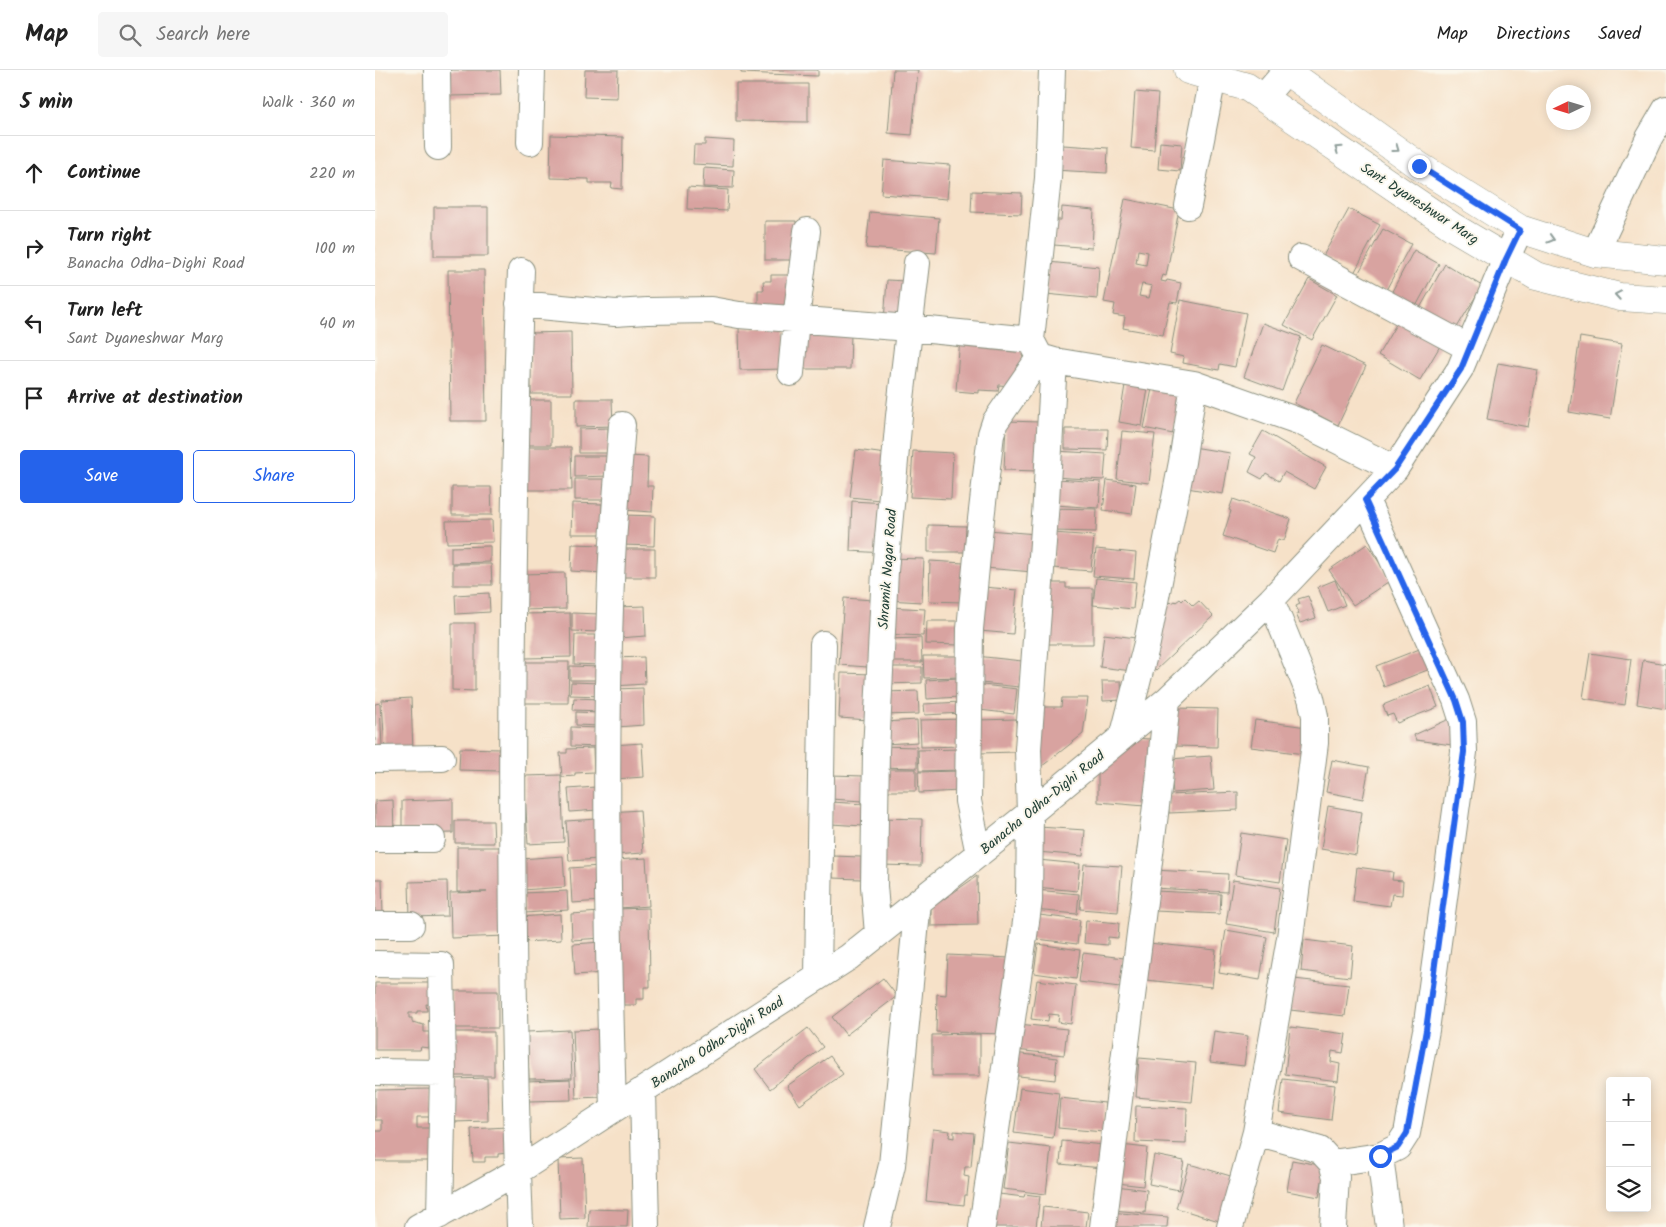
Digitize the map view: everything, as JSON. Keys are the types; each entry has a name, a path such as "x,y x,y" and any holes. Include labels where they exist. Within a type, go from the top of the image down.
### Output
{"main road":[{"path":"1286,70 1419,166 1520,230 1595,253 1666,260"},
{"name":"Sant Dyaneshwar Marg","path":"1201,74 1247,87 1453,227 1536,276 1621,297 1666,300"}],"street":[{"path":"437,70 438,147"},
{"path":"530,142 532,70"},
{"path":"982,1227 1029,901 1027,749 1045,511 1042,352 1047,178 1053,70"},
{"path":"1263,98 1286,70"},
{"path":"1188,206 1201,74"},
{"path":"1595,253 1649,138 1666,109"},
{"name":"Banacha Odha-Dighi Road","path":"429,1221 518,1171 849,957 979,854 1167,700 1271,600 1395,469 1461,369 1506,259 1520,230"},
{"path":"791,373 807,231"},
{"path":"1301,258 1469,348"},
{"name":"Shramik Nagar Road","path":"879,934 874,886 876,751 885,572 917,263"},
{"path":"520,1227 512,898 512,730 516,406 521,271"},
{"path":"519,304 615,313 711,310 739,315 909,328 1042,352 1194,384 1301,422 1395,469"},
{"path":"979,854 968,801 970,629 991,434 995,422 1042,352"},
{"path":"1125,734 1147,643 1182,462 1194,384"},
{"path":"613,1109 607,734 611,578 622,425"},
{"path":"1332,1162 1380,1156 1398,1147 1407,1133 1426,1030 1464,752 1463,722 1456,700 1365,500"},
{"path":"1230,1227 1256,1132 1272,1030 1290,938 1315,743 1315,716 1311,698 1271,600"},
{"path":"818,977 823,644"},
{"path":"1103,1227 1159,782 1167,700"},
{"path":"375,759 442,758"},
{"path":"375,839 432,840"},
{"path":"877,1227 892,1165 918,902"},
{"path":"375,925 411,925"},
{"path":"375,964 441,965 443,1073 429,1221"},
{"path":"375,1072 443,1073"},
{"path":"643,1090 646,1227"},
{"path":"1256,1132 1321,1150 1332,1162 1336,1177 1333,1227"},
{"path":"1380,1156 1389,1227"}],"building":[{"path":"449,70 500,70 501,95 450,96"},
{"path":"585,70 618,70 617,98 584,97"},
{"path":"741,70 818,70 818,76 741,73"},
{"path":"893,70 918,70 912,135 888,133"},
{"path":"736,84 808,84 808,122 736,121"},
{"path":"1135,92 1158,94 1154,150 1131,148"},
{"path":"551,135 623,137 622,189 611,188 612,183 589,183 589,179 550,178"},
{"path":"705,139 734,141 733,166 693,164 694,145 705,145"},
{"path":"1160,142 1182,144 1180,171 1158,169"},
{"path":"1063,145 1108,148 1107,173 1054,170 1055,156 1062,156"},
{"path":"884,160 950,165 947,199 881,194"},
{"path":"704,168 734,170 733,188 703,187"},
{"path":"688,187 728,190 727,211 687,209"},
{"path":"972,191 1022,193 1021,214 971,212"},
{"path":"1125,199 1179,210 1166,276 1163,275 1161,281 1166,282 1167,280 1181,283 1177,303 1170,302 1163,335 1123,328 1125,317 1113,315 1115,304 1104,302","holes":["1138,250 1148,252 1146,265 1136,263","1142,284 1152,286 1149,298 1139,296"]},
{"path":"434,207 488,207 488,256 434,256"},
{"path":"1062,207 1094,210 1092,248 1054,245 1055,220 1061,220"},
{"path":"1349,209 1380,225 1354,273 1323,256"},
{"path":"870,212 939,218 936,253 866,248"},
{"path":"765,221 796,221 796,260 765,260"},
{"path":"1383,229 1411,244 1386,290 1358,274"},
{"path":"1414,250 1439,264 1414,310 1389,297"},
{"path":"1048,262 1099,267 1097,299 1046,294"},
{"path":"1445,264 1482,286 1456,329 1420,308"},
{"path":"448,270 484,270 486,421 450,421"},
{"path":"771,275 795,275 796,306 758,307 758,290 764,290 763,281 771,281"},
{"path":"1309,279 1337,295 1312,340 1284,325"},
{"path":"887,280 905,281 902,322 884,321"},
{"path":"1180,300 1246,313 1235,367 1220,364 1219,370 1183,363 1184,357 1170,354"},
{"path":"1398,321 1440,346 1420,380 1378,355"},
{"path":"1263,323 1301,337 1282,391 1244,377"},
{"path":"739,328 786,328 786,369 740,370"},
{"path":"571,332 572,394 531,394 530,333"},
{"path":"799,333 851,333 850,369 799,369"},
{"path":"960,337 1024,343 1022,371 1011,386 999,385 998,391 979,390 979,393 956,391"},
{"path":"1580,337 1622,344 1610,419 1569,412"},
{"path":"1322,345 1366,366 1338,425 1294,403"},
{"path":"1498,363 1538,370 1528,427 1487,419"},
{"path":"1126,379 1149,382 1142,426 1119,422"},
{"path":"1153,384 1182,390 1173,434 1144,428"},
{"path":"576,399 612,399 613,426 576,427"},
{"path":"524,400 551,400 551,445 525,445"},
{"path":"1006,421 1040,422 1038,471 1004,470"},
{"path":"608,428 608,453 579,453 579,429"},
{"path":"1065,429 1108,429 1107,450 1065,449"},
{"path":"1122,431 1155,434 1149,483 1117,479"},
{"path":"1263,431 1326,467 1314,489 1284,472 1279,481 1266,473 1262,479 1249,472 1256,457 1250,454"},
{"path":"1187,446 1230,453 1223,494 1181,487"},
{"path":"524,447 571,447 572,490 525,490"},
{"path":"856,450 886,454 880,500 850,497"},
{"path":"913,451 953,453 951,499 910,497"},
{"path":"1056,451 1106,454 1104,480 1054,477"},
{"path":"575,456 611,456 611,476 575,477"},
{"path":"627,456 648,457 647,486 653,486 652,512 624,510"},
{"path":"575,479 608,479 608,500 575,500"},
{"path":"1057,479 1101,482 1099,508 1055,505"},
{"path":"1107,480 1136,484 1132,514 1103,510"},
{"path":"452,487 491,487 492,515 452,515"},
{"path":"1233,499 1291,519 1284,541 1278,539 1273,553 1223,536"},
{"path":"852,501 887,503 884,553 850,551"},
{"path":"572,503 602,504 601,534 571,534"},
{"path":"1052,508 1097,509 1096,532 1052,531"},
{"path":"623,515 655,516 654,546 622,545"},
{"path":"492,520 493,542 447,543 446,521"},
{"path":"928,525 966,526 966,552 928,552"},
{"path":"988,530 1036,534 1033,572 985,568"},
{"path":"1054,533 1094,536 1091,571 1052,568"},
{"path":"572,544 604,545 603,573 571,571"},
{"path":"1367,544 1391,580 1353,605 1329,570"},
{"path":"490,546 490,562 451,563 451,547"},
{"path":"622,549 655,549 655,577 623,577"},
{"path":"1096,549 1136,553 1134,579 1093,576"},
{"path":"889,558 924,559 922,602 887,600"},
{"path":"930,561 964,563 962,602 929,601"},
{"path":"453,564 491,564 492,585 453,585"},
{"path":"565,573 566,609 520,610 519,574"},
{"path":"1096,578 1136,582 1133,609 1093,605"},
{"path":"1335,580 1345,605 1328,612 1318,587"},
{"path":"1048,583 1066,583 1066,588 1093,588 1093,644 1043,644"},
{"path":"984,587 1017,590 1013,634 980,631"},
{"path":"489,593 490,612 456,614 455,595"},
{"path":"1308,596 1316,618 1300,623 1296,614 1299,614 1296,606 1300,604 1298,599"},
{"path":"844,598 873,600 868,667 839,665"},
{"path":"1185,598 1193,606 1199,601 1213,616 1155,671 1149,664 1162,610 1171,602 1176,602 1180,599 1182,601"},
{"path":"645,606 646,636 618,638 617,607"},
{"path":"887,607 925,609 923,636 885,634"},
{"path":"570,613 571,657 525,658 524,614"},
{"path":"572,613 600,614 600,632 572,631"},
{"path":"927,621 959,621 959,645 926,644"},
{"path":"452,623 475,623 475,691 452,690"},
{"path":"1104,634 1136,638 1132,671 1100,667"},
{"path":"575,635 601,635 600,665 574,664"},
{"path":"921,638 922,662 885,662 884,639"},
{"path":"1422,648 1430,669 1384,687 1376,666"},
{"path":"1590,653 1631,659 1625,705 1583,698"},
{"path":"923,656 959,656 960,677 924,678"},
{"path":"976,656 1022,661 1019,687 972,682"},
{"path":"644,657 645,684 614,686 613,658"},
{"path":"1643,660 1666,664 1666,709 1637,704"},
{"path":"519,662 569,662 568,703 519,703"},
{"path":"570,666 601,667 600,680 570,680"},
{"path":"884,667 922,667 922,683 884,684"},
{"path":"841,673 872,674 870,720 839,718"},
{"path":"958,678 959,697 927,699 926,680"},
{"path":"1102,681 1121,681 1122,700 1103,701"},
{"path":"571,682 601,683 601,696 570,695"},
{"path":"974,684 1017,689 1014,714 971,709"},
{"path":"1430,686 1438,707 1397,723 1393,714 1387,716 1383,705"},
{"path":"643,688 644,725 617,727 615,689"},
{"path":"918,691 919,714 883,715 883,692"},
{"path":"411,698 413,752 385,753 382,700"},
{"path":"574,698 601,699 601,711 573,710"},
{"path":"1062,698 1088,698 1083,734 1041,767 1041,707 1061,707"},
{"path":"961,702 962,713 925,715 924,704"},
{"path":"380,703 382,747 375,748 375,704"},
{"path":"1175,708 1218,709 1217,747 1174,746"},
{"path":"576,712 600,713 599,726 576,725"},
{"path":"1456,716 1459,746 1416,740 1414,735"},
{"path":"965,719 966,746 921,747 920,720"},
{"path":"1016,719 1017,752 979,753 978,720"},
{"path":"917,720 918,742 885,744 884,722"},
{"path":"1255,720 1307,727 1304,754 1251,747"},
{"path":"571,727 600,728 600,747 571,746"},
{"path":"1133,738 1150,739 1145,806 1098,802 1098,771"},
{"path":"642,743 644,777 615,779 613,745"},
{"path":"881,746 917,747 917,768 880,767"},
{"path":"460,748 501,749 500,771 459,770"},
{"path":"593,748 594,772 575,773 575,776 562,777 560,753 567,753 567,749"},
{"path":"961,749 961,770 919,771 918,750"},
{"path":"1211,756 1214,790 1173,793 1170,759"},
{"path":"1332,760 1369,767 1363,799 1326,792"},
{"path":"883,769 916,769 916,791 883,791"},
{"path":"959,771 960,791 919,793 918,772"},
{"path":"561,775 564,842 528,844 524,776"},
{"path":"831,775 864,776 863,801 830,799"},
{"path":"596,787 597,810 570,812 568,789"},
{"path":"1238,792 1238,810 1169,813 1168,795"},
{"path":"453,799 453,833 402,834 402,801"},
{"path":"393,800 394,831 375,832 375,801"},
{"path":"832,802 864,804 863,826 831,824"},
{"path":"1328,806 1362,812 1356,855 1321,849"},
{"path":"640,810 643,853 613,855 610,812"},
{"path":"881,818 922,819 921,866 880,865"},
{"path":"597,819 599,859 569,861 566,821"},
{"path":"455,821 493,821 494,843 455,843"},
{"path":"1039,827 1085,830 1083,856 1037,852"},
{"path":"1241,833 1286,840 1280,882 1235,875"},
{"path":"457,847 503,847 506,936 451,938 450,893 487,892 457,892"},
{"path":"563,856 565,887 522,890 520,859"},
{"path":"833,856 861,857 861,879 833,878"},
{"path":"646,858 649,906 619,908 616,860"},
{"path":"1038,860 1080,864 1077,891 1036,887"},
{"path":"1084,864 1122,866 1118,912 1080,909"},
{"path":"600,866 602,901 572,903 570,868"},
{"path":"1357,867 1393,872 1392,880 1403,881 1402,895 1392,894 1390,906 1353,901"},
{"path":"1154,870 1228,874 1227,892 1153,888"},
{"path":"977,876 978,925 931,926 931,908"},
{"path":"375,879 382,879 383,915 375,915"},
{"path":"1233,880 1280,888 1274,932 1226,924"},
{"path":"447,881 448,916 410,917 409,882"},
{"path":"1036,890 1079,894 1077,914 1034,910"},
{"path":"567,891 568,910 525,913 523,893"},
{"path":"1155,891 1221,894 1220,914 1155,911"},
{"path":"649,908 650,987 644,987 644,999 636,999 636,1005 622,1005 617,909"},
{"path":"601,912 602,938 572,940 571,914"},
{"path":"560,914 561,940 523,942 521,917"},
{"path":"1031,914 1080,920 1077,944 1029,938"},
{"path":"1086,920 1119,923 1118,938 1108,937 1108,945 1084,943"},
{"path":"1226,930 1267,937 1260,980 1219,973"},
{"path":"1304,940 1353,946 1350,977 1301,971"},
{"path":"602,942 604,973 575,975 573,944"},
{"path":"1149,943 1216,950 1212,987 1146,980"},
{"path":"1038,944 1080,950 1076,979 1034,973"},
{"path":"1083,953 1124,958 1120,987 1079,982"},
{"path":"948,955 1010,958 1004,1034 936,1032 937,994 946,995"},
{"path":"883,978 897,996 846,1035 832,1017"},
{"path":"1294,979 1349,985 1345,1016 1290,1010"},
{"path":"1037,980 1076,985 1071,1024 1058,1022 1059,1015 1049,1014 1048,1021 1031,1019"},
{"path":"375,983 432,983 432,1005 426,1004 427,1011 409,1013 409,1018 412,1018 412,1022 424,1025 424,1032 429,1032 429,1048 421,1047 420,1050 375,1050"},
{"path":"452,991 498,991 498,1028 453,1028"},
{"path":"1018,1024 1067,1029 1064,1055 1015,1050"},
{"path":"1290,1027 1346,1034 1343,1053 1332,1051 1331,1062 1340,1064 1338,1081 1285,1074"},
{"path":"808,1028 823,1047 770,1089 755,1069"},
{"path":"602,1029 604,1097 576,1098 573,1030"},
{"path":"570,1030 572,1078 529,1079 527,1032"},
{"path":"1214,1031 1248,1036 1244,1066 1210,1062"},
{"path":"452,1032 494,1032 494,1076 452,1076"},
{"path":"980,1034 980,1076 932,1076 932,1035"},
{"path":"1013,1053 1057,1058 1055,1080 1010,1075"},
{"path":"830,1056 843,1074 800,1105 787,1086"},
{"path":"1139,1058 1196,1063 1192,1102 1136,1097"},
{"path":"487,1078 488,1121 453,1122 452,1079"},
{"path":"570,1079 571,1100 529,1101 528,1081"},
{"path":"1283,1079 1335,1085 1331,1120 1279,1113"},
{"path":"1020,1088 1059,1093 1053,1138 1014,1133"},
{"path":"429,1089 435,1117 417,1117 417,1128 435,1128 435,1161 375,1161 375,1131 382,1131 382,1120 375,1120 375,1090"},
{"path":"1060,1098 1105,1103 1103,1132 1058,1128"},
{"path":"1136,1106 1187,1108 1186,1144 1135,1142"},
{"path":"507,1127 508,1153 498,1154 498,1157 485,1157 485,1162 473,1162 471,1129"},
{"path":"933,1129 950,1131 949,1137 954,1138 954,1131 974,1133 971,1167 965,1167 964,1176 969,1177 964,1205 926,1201"},
{"path":"1062,1141 1104,1145 1102,1168 1060,1164"},
{"path":"1009,1143 1051,1148 1046,1194 1003,1189"},
{"path":"1121,1145 1147,1148 1143,1186 1117,1183"},
{"path":"1154,1155 1184,1161 1179,1190 1149,1184"},
{"path":"583,1158 585,1218 560,1219 558,1159"},
{"path":"1292,1160 1325,1166 1319,1197 1287,1191"},
{"path":"1189,1164 1241,1179 1229,1224 1176,1208"},
{"path":"1116,1186 1147,1190 1145,1213 1113,1210"},
{"path":"999,1194 1024,1197 1025,1194 1040,1196 1036,1227 994,1227"},
{"path":"1043,1207 1088,1212 1086,1227 1041,1227"},
{"path":"589,1209 628,1210 627,1227 588,1227"},
{"path":"1109,1212 1168,1217 1167,1227 1107,1227"}],"route":[{"path":"1380,1156 1398,1147 1407,1133 1426,1030 1464,752 1463,722 1456,700 1365,500 1395,469 1461,369 1506,259 1520,230 1419,166"}]}
